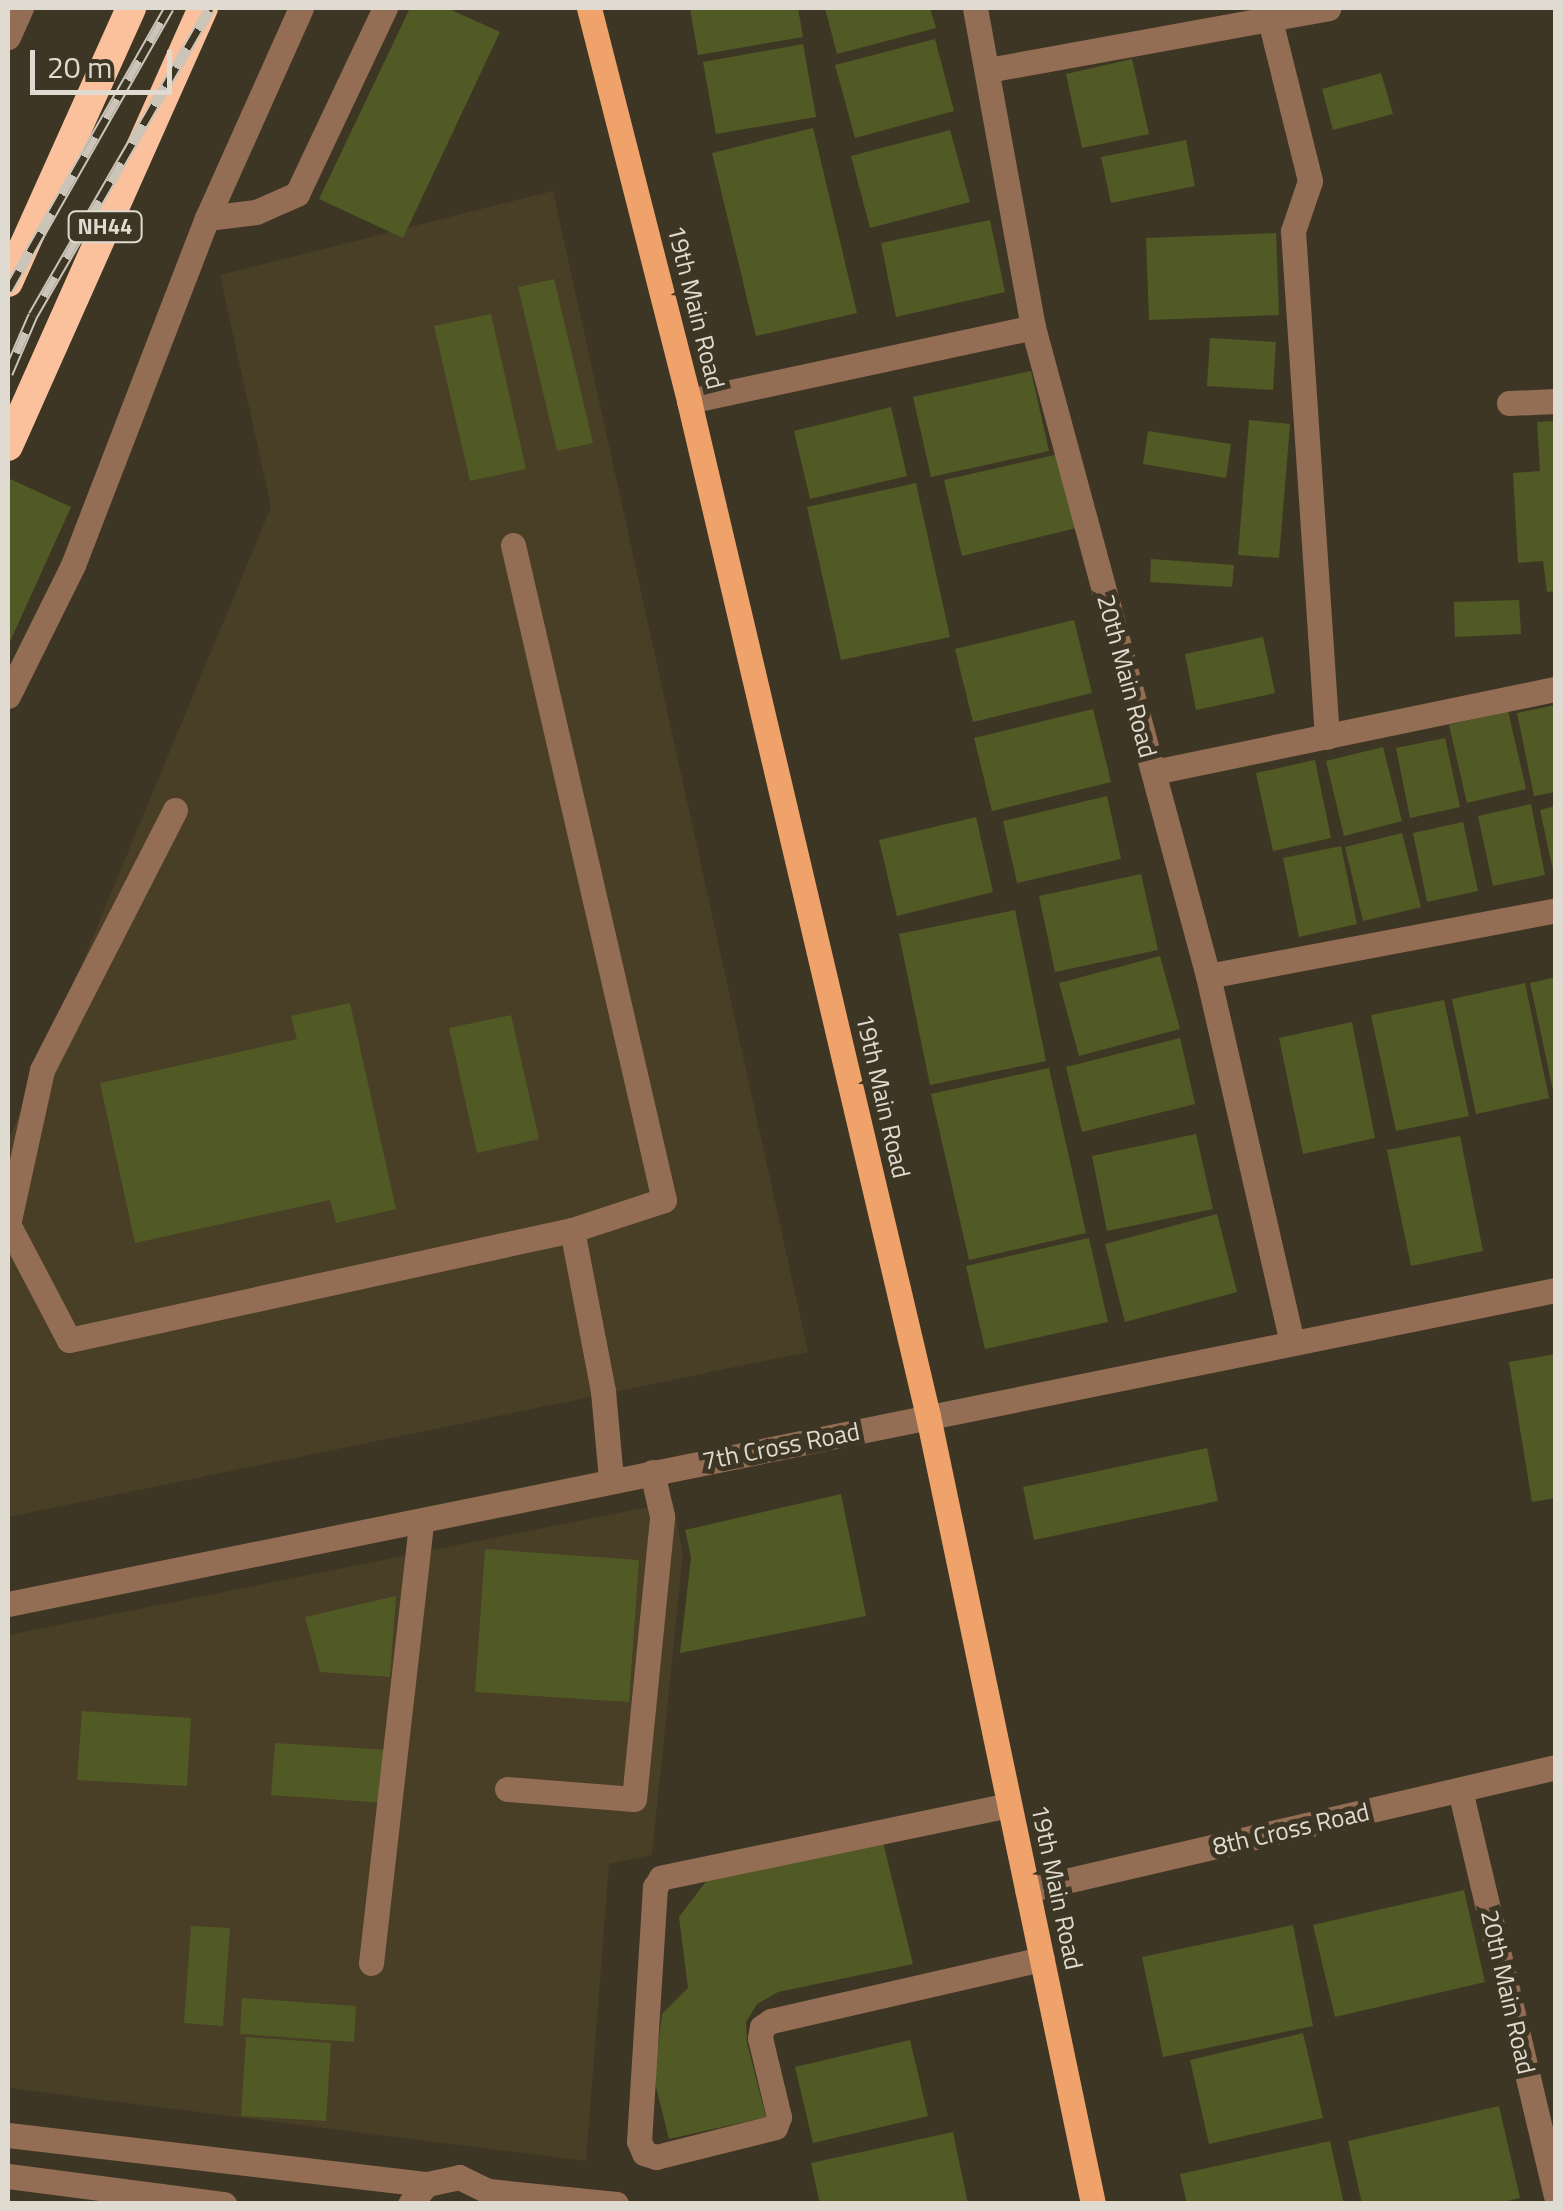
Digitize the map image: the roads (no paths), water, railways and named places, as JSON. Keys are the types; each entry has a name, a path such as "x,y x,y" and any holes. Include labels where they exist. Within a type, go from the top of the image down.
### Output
{"highway":[{"name":"NH44","path":"8,282 131,8"},
{"name":"NH44","path":"8,446 203,8"}],"main road":[{"name":"19th Main Road","path":"589,8 688,401 928,1416 1093,2204"}],"street":[{"path":"8,37 22,8"},
{"path":"8,696 73,565 207,218 300,8"},
{"path":"207,218 256,212 296,194 385,8"},
{"name":"20th Main Road","path":"975,8 1034,327 1208,976 1292,1342"},
{"path":"988,70 1268,12 1328,8"},
{"path":"1268,12 1310,181 1294,230 1327,738"},
{"path":"688,401 1034,327"},
{"path":"1509,403 1556,401"},
{"path":"175,810 42,1070 8,1224 69,1340 572,1230 664,1200 513,545"},
{"path":"1154,772 1556,689"},
{"path":"1208,976 1556,910"},
{"path":"572,1230 603,1391 611,1479"},
{"name":"7th Cross Road","path":"8,1604 1556,1290"},
{"path":"507,1789 634,1799 662,1516 652,1472"},
{"path":"371,1964 421,1522"},
{"name":"8th Cross Road","path":"1027,1890 1556,1768"},
{"name":"20th Main Road","path":"1460,1790 1549,2140 1556,2194"},
{"path":"1009,1804 661,1878 655,1886 652,1926 640,2141 644,2152 656,2156 775,2127 779,2117 760,2038 762,2027 771,2022 1042,1959"},
{"path":"8,2135 419,2194 459,2177 493,2197 616,2203"},
{"path":"8,2176 224,2204"}],"railway":[{"path":"8,290 169,8"},
{"path":"8,373 33,315 210,8"}]}
